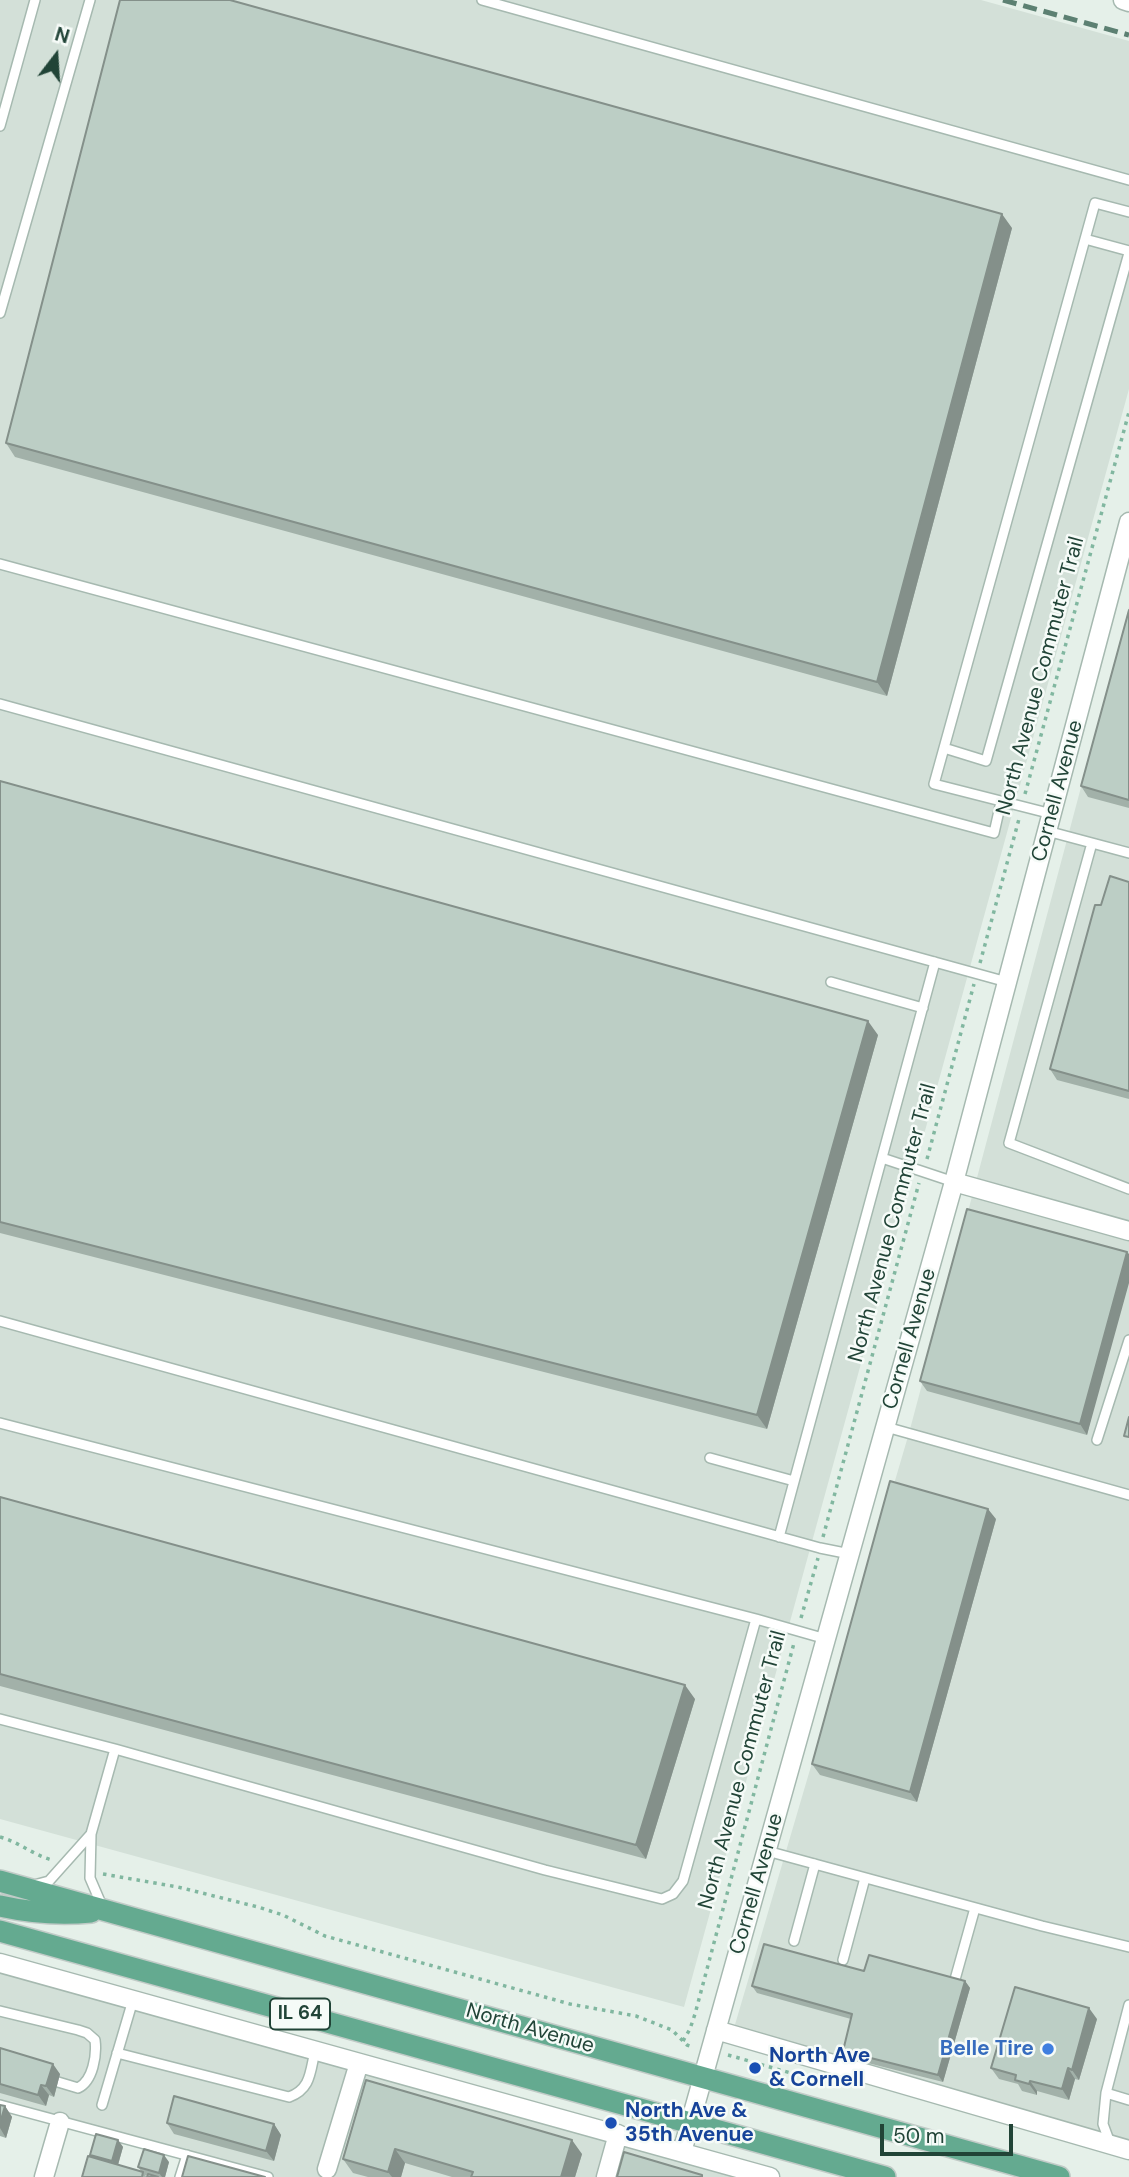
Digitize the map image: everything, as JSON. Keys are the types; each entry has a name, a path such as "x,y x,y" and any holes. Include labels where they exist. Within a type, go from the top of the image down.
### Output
{"main road":[{"name":"North Avenue","path":"10,1884 1059,2177"},
{"path":"0,1906 24,1912 61,1915 105,1910"},
{"name":"IL 64","path":"0,1931 886,2177"}],"street":[{"path":"1124,0 1129,2"},
{"name":"Cornell Avenue","path":"682,2152 954,1182 1049,823 1122,574 1129,522"},
{"path":"954,1182 1129,1231"},
{"path":"0,1963 770,2177"},
{"path":"716,2030 1129,2150"},
{"path":"327,2169 359,2063"},
{"path":"44,2177 60,2122"},
{"path":"606,2177 618,2134"}],"lane":[{"path":"0,126 35,0"},
{"path":"0,313 90,0"},
{"path":"482,0 1129,180"},
{"path":"1129,212 1095,202 934,784 1022,807 1092,843 1129,853"},
{"path":"944,748 986,761 1129,252 1085,239"},
{"path":"0,564 993,833 1001,802"},
{"path":"0,704 1007,982"},
{"path":"1092,843 1009,1143 1129,1189"},
{"path":"779,1537 935,962"},
{"path":"831,982 923,1008"},
{"path":"882,1158 954,1182"},
{"path":"0,1321 779,1537 850,1554"},
{"path":"1097,1440 1129,1340"},
{"path":"0,1423 826,1639"},
{"path":"886,1426 1129,1495"},
{"path":"710,1458 794,1481"},
{"path":"0,1719 545,1870 662,1899 673,1894 683,1881 756,1619"},
{"path":"105,1910 94,1892 90,1878 91,1834 115,1749"},
{"path":"10,1884 39,1885 49,1881 91,1834"},
{"path":"767,1851 1129,1947"},
{"path":"794,1941 814,1864"},
{"path":"843,1960 865,1878"},
{"path":"954,1983 975,1908"},
{"path":"102,2105 133,2000"},
{"path":"1110,2144 1103,2124 1106,2093 1129,2005"},
{"path":"0,2011 88,2033 95,2040 96,2049 85,2085 78,2088 58,2082"},
{"path":"117,2053 289,2097 299,2094 307,2085 315,2051"},
{"path":"1106,2093 1129,2099"},
{"path":"0,2105 268,2177"},
{"path":"180,2177 187,2155"}],"path":[{"name":"North Avenue Commuter Trail","path":"101,1873 178,1887 258,1907 283,1915 325,1936 570,2004 658,2023 672,2030 685,2043 1129,412"},
{"path":"0,1837 13,1840 40,1857 58,1861"}],"shaded area":[{"path":"0,0 981,0 1129,41 1129,389 684,2007 0,1819"},
{"path":"1129,607 1129,2140 734,2028 909,1433"},
{"path":"0,1963 770,2177 268,2177 0,2105"}],"building":[{"path":"120,0 230,0 1002,214 877,682 6,443"},
{"path":"1129,610 1129,800 1081,786"},
{"path":"0,781 868,1021 757,1415 0,1222"},
{"path":"1110,876 1129,882 1129,1091 1050,1069 1095,905 1101,905"},
{"path":"967,1209 1127,1252 1080,1424 920,1381"},
{"path":"1129,1417 1129,1437 1124,1436"},
{"path":"890,1481 988,1509 910,1792 812,1764"},
{"path":"0,1497 685,1685 636,1845 0,1674"},
{"path":"764,1944 864,1971 869,1955 965,1981 938,2075 843,2051 852,2014 752,1986"},
{"name":"Belle Tire","path":"1015,1987 1089,2008 1072,2070 1068,2068 1062,2089 1015,2080 1016,2075 991,2068"},
{"path":"0,2048 53,2064 46,2086 41,2085 38,2095 0,2084"},
{"path":"366,2080 572,2140 561,2177 471,2177 473,2172 395,2149 388,2172 343,2159"},
{"path":"174,2096 274,2124 266,2151 167,2123"},
{"path":"0,2105 5,2106 0,2123"},
{"path":"96,2134 118,2140 112,2161 90,2155"},
{"path":"144,2149 164,2155 159,2173 138,2167"},
{"path":"624,2152 702,2175 702,2177 617,2177"},
{"path":"88,2156 143,2172 142,2177 82,2177"},
{"path":"188,2156 265,2177 182,2177"}],"railway":[{"path":"1003,0 1129,35"}],"place":[{"name":"Belle Tire","path":"1048,2049"},
{"name":"North Ave & Cornell","path":"755,2068"},
{"name":"North Ave & 35th Avenue","path":"611,2123"}]}
